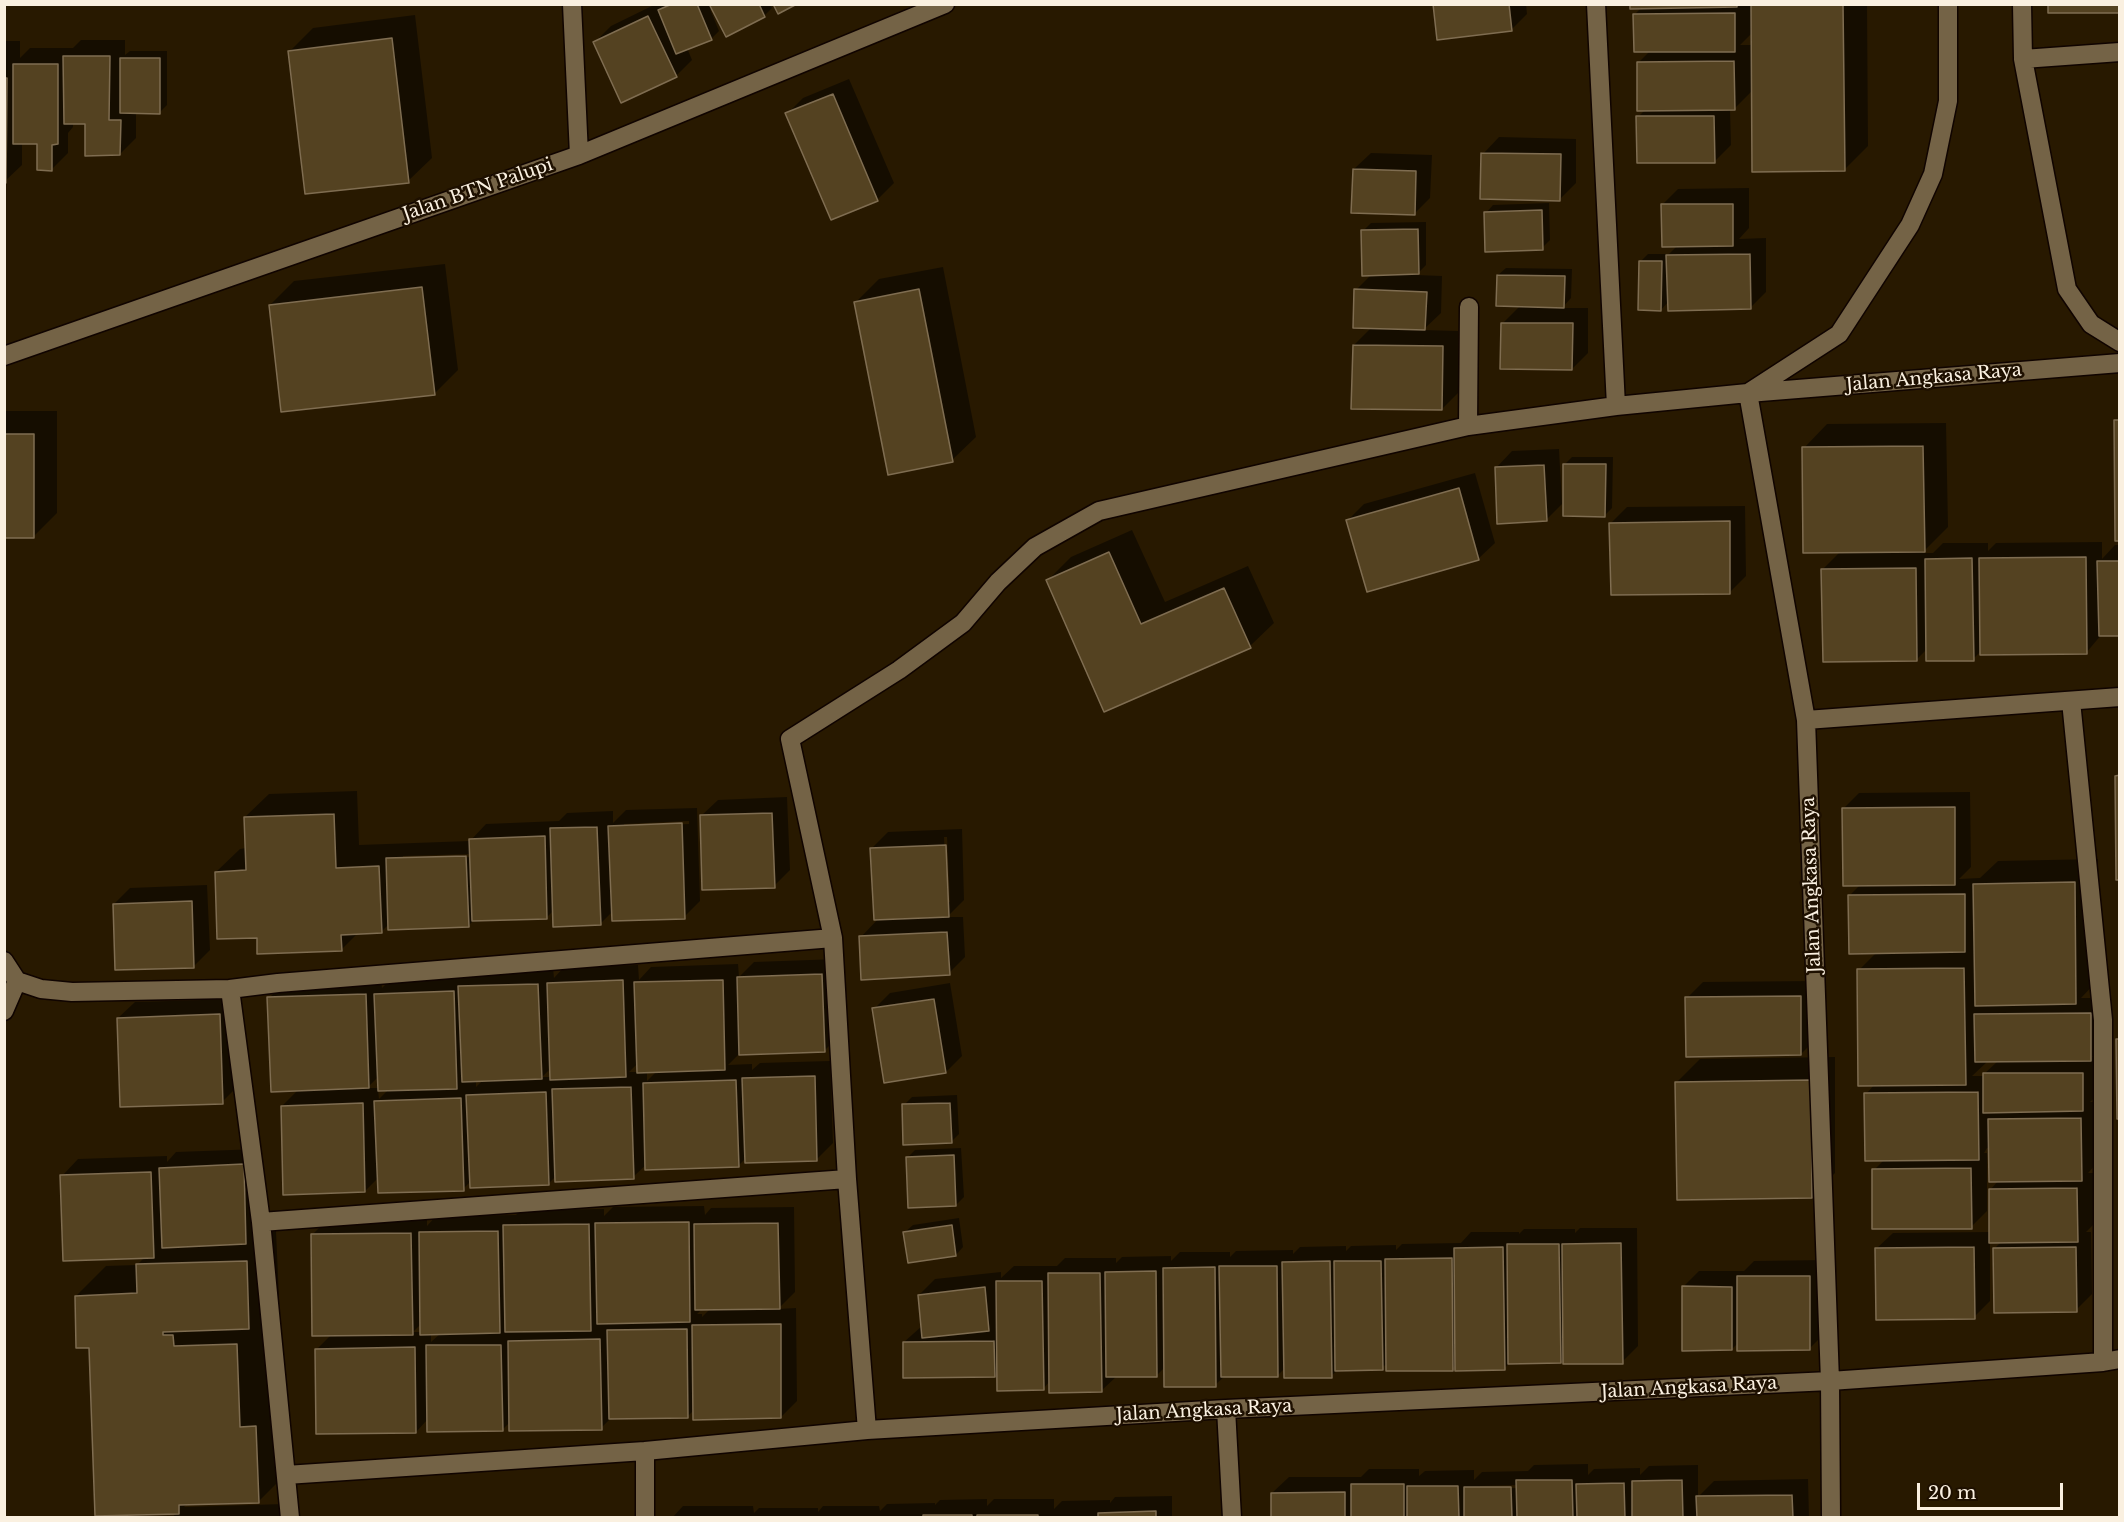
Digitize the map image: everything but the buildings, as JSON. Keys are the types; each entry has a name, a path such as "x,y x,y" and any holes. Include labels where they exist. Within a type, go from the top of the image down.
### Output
{"street":[{"path":"572,4 579,154"},
{"name":"Jalan BTN Palupi","path":"4,356 579,154 945,4"},
{"path":"1596,4 1616,406"},
{"path":"867,1430 847,1179 833,938 790,739 899,670 963,623 998,582 1035,547 1100,511 1468,426 1616,406 1748,393 1839,334 1910,225 1933,174 1948,100 1948,4"},
{"path":"2022,4 2023,59 2067,289 2091,324 2120,342"},
{"path":"2023,59 2120,52"},
{"path":"1468,426 1469,307"},
{"name":"Jalan Angkasa Raya","path":"1830,1381 1806,720 1748,393 2120,363"},
{"path":"1806,720 2120,697"},
{"path":"2071,701 2111,1019 2111,1360"},
{"path":"4,961 16,981 41,989 72,992 230,989 290,982 833,938"},
{"path":"4,1011 16,981"},
{"path":"230,989 261,1221 290,1518"},
{"path":"261,1221 847,1179"},
{"name":"Jalan Angkasa Raya","path":"286,1475 645,1451 867,1430 1226,1409 1830,1381 2111,1360"},
{"path":"1830,1381 1831,1518"},
{"path":"1226,1409 1232,1518"},
{"path":"645,1451 645,1518"}]}
